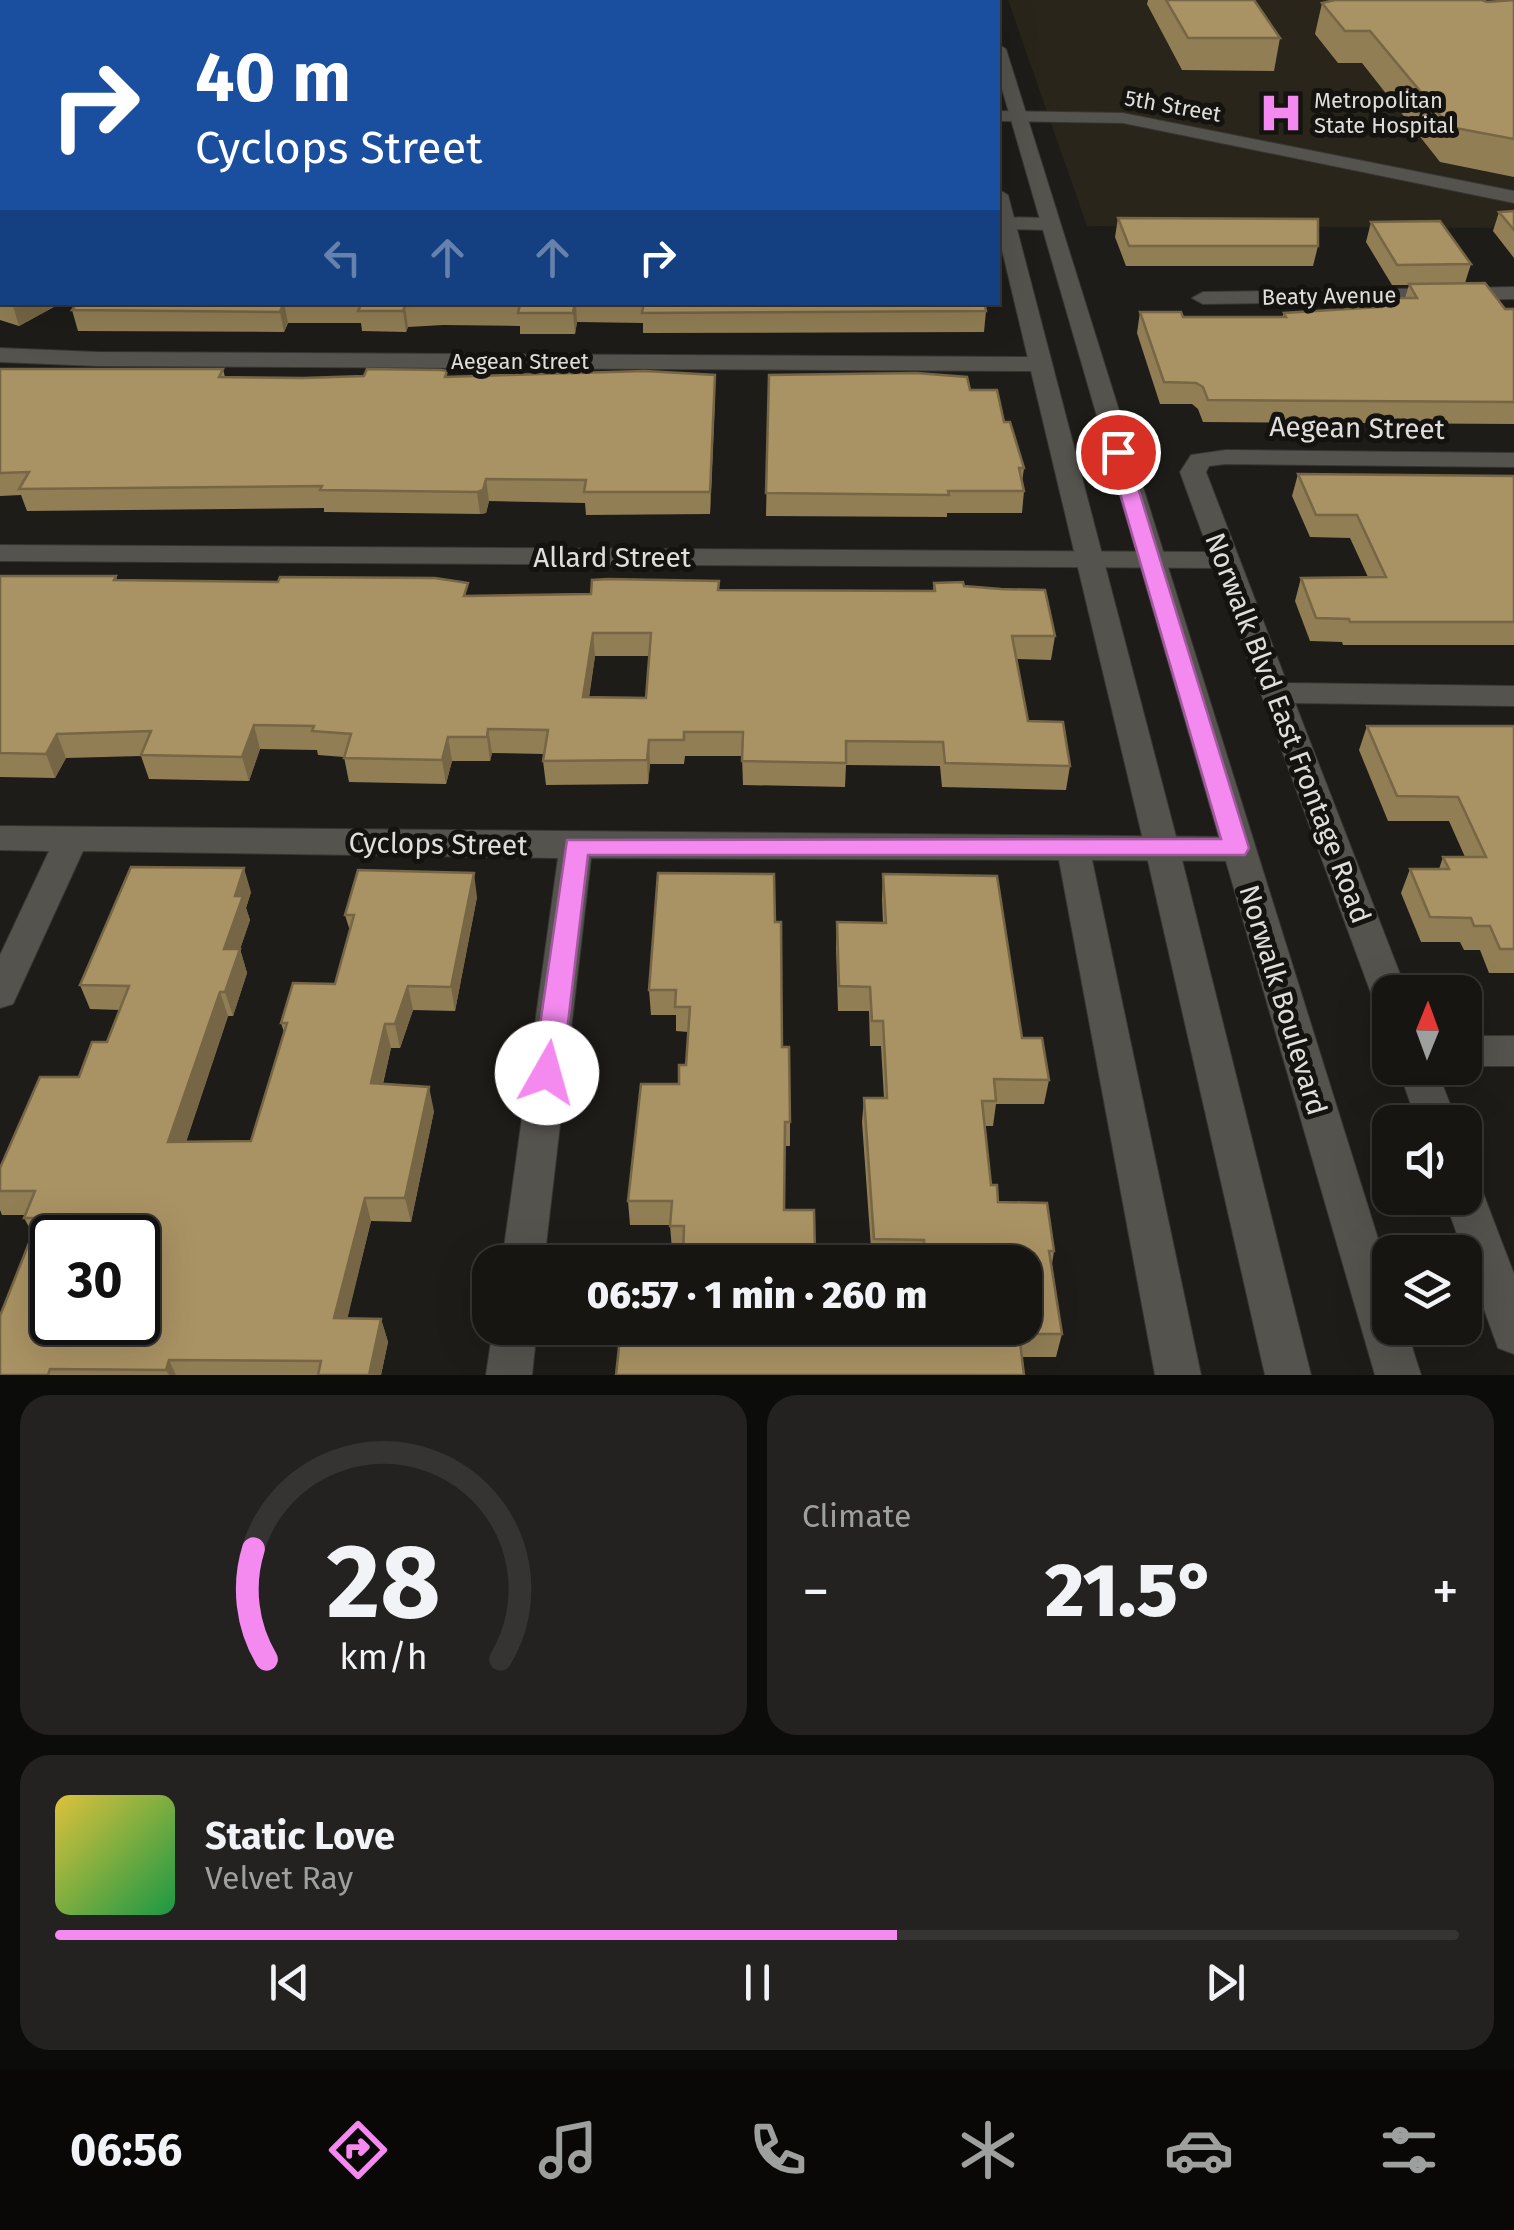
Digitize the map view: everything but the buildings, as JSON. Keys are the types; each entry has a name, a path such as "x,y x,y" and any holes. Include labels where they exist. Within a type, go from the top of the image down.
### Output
{"street":[{"name":"Norwalk Boulevard","path":"1000,56 1398,1375"},
{"name":"5th Street","path":"1000,116 1123,118 1514,197"},
{"path":"1050,224 1001,223 1162,848 1288,1375"},
{"name":"Beaty Avenue","path":"1204,298 1514,293"},
{"name":"Aegean Street","path":"0,354 97,359 1039,364"},
{"name":"Aegean Street","path":"1200,460 1514,460"},
{"name":"Norwalk Blvd East Frontage Road","path":"1200,460 1192,472 1382,975"},
{"name":"Allard Street","path":"0,553 1224,560"},
{"path":"1274,693 1514,696"},
{"name":"Cyclops Street","path":"0,838 576,846 1236,848"},
{"path":"0,994 72,838"},
{"path":"526,1245 576,846"},
{"path":"1073,848 1178,1375"},
{"path":"1482,1051 1514,1051"},
{"path":"1471,1215 1514,1332"},
{"path":"509,1375 513,1345"}],"shaded area":[{"name":"Metropolitan State Hospital","path":"1008,0 1514,0 1514,228 1087,226"}],"place":[{"name":"Metropolitan State Hospital","path":"1281,113"}],"route":[{"path":"547,1073 576,846 1236,848 1118,452"}]}
